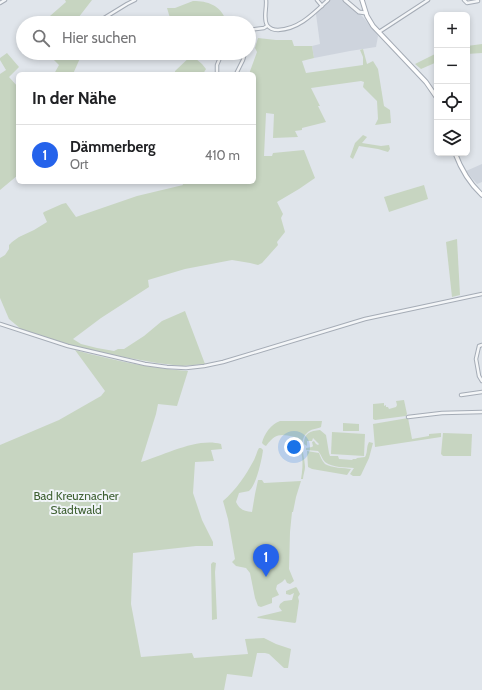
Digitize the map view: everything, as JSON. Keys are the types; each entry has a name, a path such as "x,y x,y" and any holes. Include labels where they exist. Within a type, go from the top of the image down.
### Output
{"main road":[{"path":"362,0 370,22 426,82 434,94"},
{"path":"456,156 466,176 482,194"}],"street":[{"path":"0,3 5,0"},
{"path":"107,16 134,0"},
{"path":"266,0 266,19 268,26 274,30 291,28 307,19 328,0"},
{"path":"317,0 322,6"},
{"path":"345,0 357,11 366,13"},
{"path":"379,32 428,0"},
{"path":"464,0 467,3 478,1"},
{"path":"357,11 362,11 364,8"},
{"path":"256,29 268,26"},
{"path":"217,72 219,60"},
{"path":"237,72 243,60"},
{"path":"0,324 91,352 145,364 186,368 223,362 365,319 482,294"},
{"path":"480,345 476,359 479,376 482,381"},
{"path":"461,395 482,392"},
{"path":"408,417 442,413 482,412"}],"shaded area":[{"path":"330,0 344,0 363,17 378,36 376,47 314,58 312,46 320,44 316,14"},
{"path":"482,164 482,182 477,184 466,171"}],"green space":[{"path":"65,0 92,0 80,16 50,16 66,2"},
{"path":"193,1 204,2 217,7 224,16 169,16 167,8 175,8"},
{"path":"258,38 292,40 294,46 312,46 314,58 302,61 306,73 363,65 363,57 360,50 363,49 367,64 373,61 378,69 384,106 390,110 391,123 375,125 378,119 377,101 363,87 364,82 361,81 311,88 326,122 295,131 298,137 273,138 274,114 266,113 264,156 272,156 273,153 304,150 315,178 277,202 283,214 281,218 285,232 277,242 278,245 262,263 258,265 232,260 185,269 148,280 149,287 101,318 73,339 81,344 97,348 114,351 124,349 144,336 162,321 185,311 205,364 182,366 157,363 70,345 21,329 9,319 0,298 0,258 5,255 9,249 9,245 12,242 47,222 43,213 44,212 66,203 76,217 137,196 183,184 256,184 256,72 250,72 254,60 256,60 256,45"},
{"path":"482,44 482,53 470,54 470,46"},
{"path":"7,53 19,67 9,77 16,85 16,177 0,190 0,74 6,70 0,58"},
{"path":"434,54 434,63 421,69 415,64"},
{"path":"54,60 79,60 74,72 55,72 59,65"},
{"path":"187,60 197,60 206,69 204,72 175,71"},
{"path":"363,135 367,137 362,143 381,146 389,145 390,149 388,152 359,146 353,159 350,157 355,143"},
{"path":"424,185 428,199 389,212 384,197"},
{"path":"457,239 460,295 452,297 446,242"},
{"name":"Bad Kreuznacher Stadtwald","path":"75,350 131,363 188,371 177,406 158,404 141,462 192,445 212,442 221,444 222,449 211,450 214,461 195,462 193,493 202,520 213,542 213,546 196,546 133,553 131,604 141,657 192,653 194,658 248,654 245,639 264,638 291,649 288,668 284,668 269,654 257,653 252,677 227,674 224,690 0,690 0,445 59,420 101,396 105,391"},
{"path":"404,400 407,414 406,416 373,419 373,404 384,403 384,406 386,405 389,409 396,407 396,401"},
{"path":"408,418 412,439 429,436 429,434 441,433 441,437 375,447 373,424"},
{"path":"280,421 322,421 321,427 308,432 304,436 302,444 305,467 303,479 301,479 303,462 300,447 295,437 282,435 273,439 266,446 262,443 268,430"},
{"path":"343,423 359,424 359,431 343,431"},
{"path":"320,430 326,435 330,456 338,456 339,459 352,460 365,457 369,442 373,443 369,458 360,476 353,476 350,474 354,468 339,467 328,464 318,451 306,450 306,448 313,446 312,442 314,441 316,444 319,444 313,438 312,441 307,441 307,446 304,444 306,435 313,431"},
{"path":"332,432 365,434 364,456 331,454"},
{"path":"443,433 472,434 471,456 443,456 441,454"},
{"path":"259,448 263,450 254,484 249,491 239,493 236,502 244,511 252,512 258,480 262,480 264,483 301,481 292,512 290,532 289,569 294,581 290,584 287,583 285,579 277,585 276,589 279,595 272,598 272,603 261,607 258,606 255,598 250,573 246,568 236,566 232,562 235,559 228,519 223,501 244,477"},
{"path":"307,451 319,453 325,464 334,467 351,469 347,475 312,469 308,467"},
{"path":"213,562 216,563 217,619 212,620 211,564"},
{"path":"296,587 300,594 298,597 299,601 295,623 257,617 282,611 279,607 280,604 284,601 292,600 294,593 290,595 286,594 286,591"}],"place":[{"name":"Dämmerberg","path":"266,577"}]}
